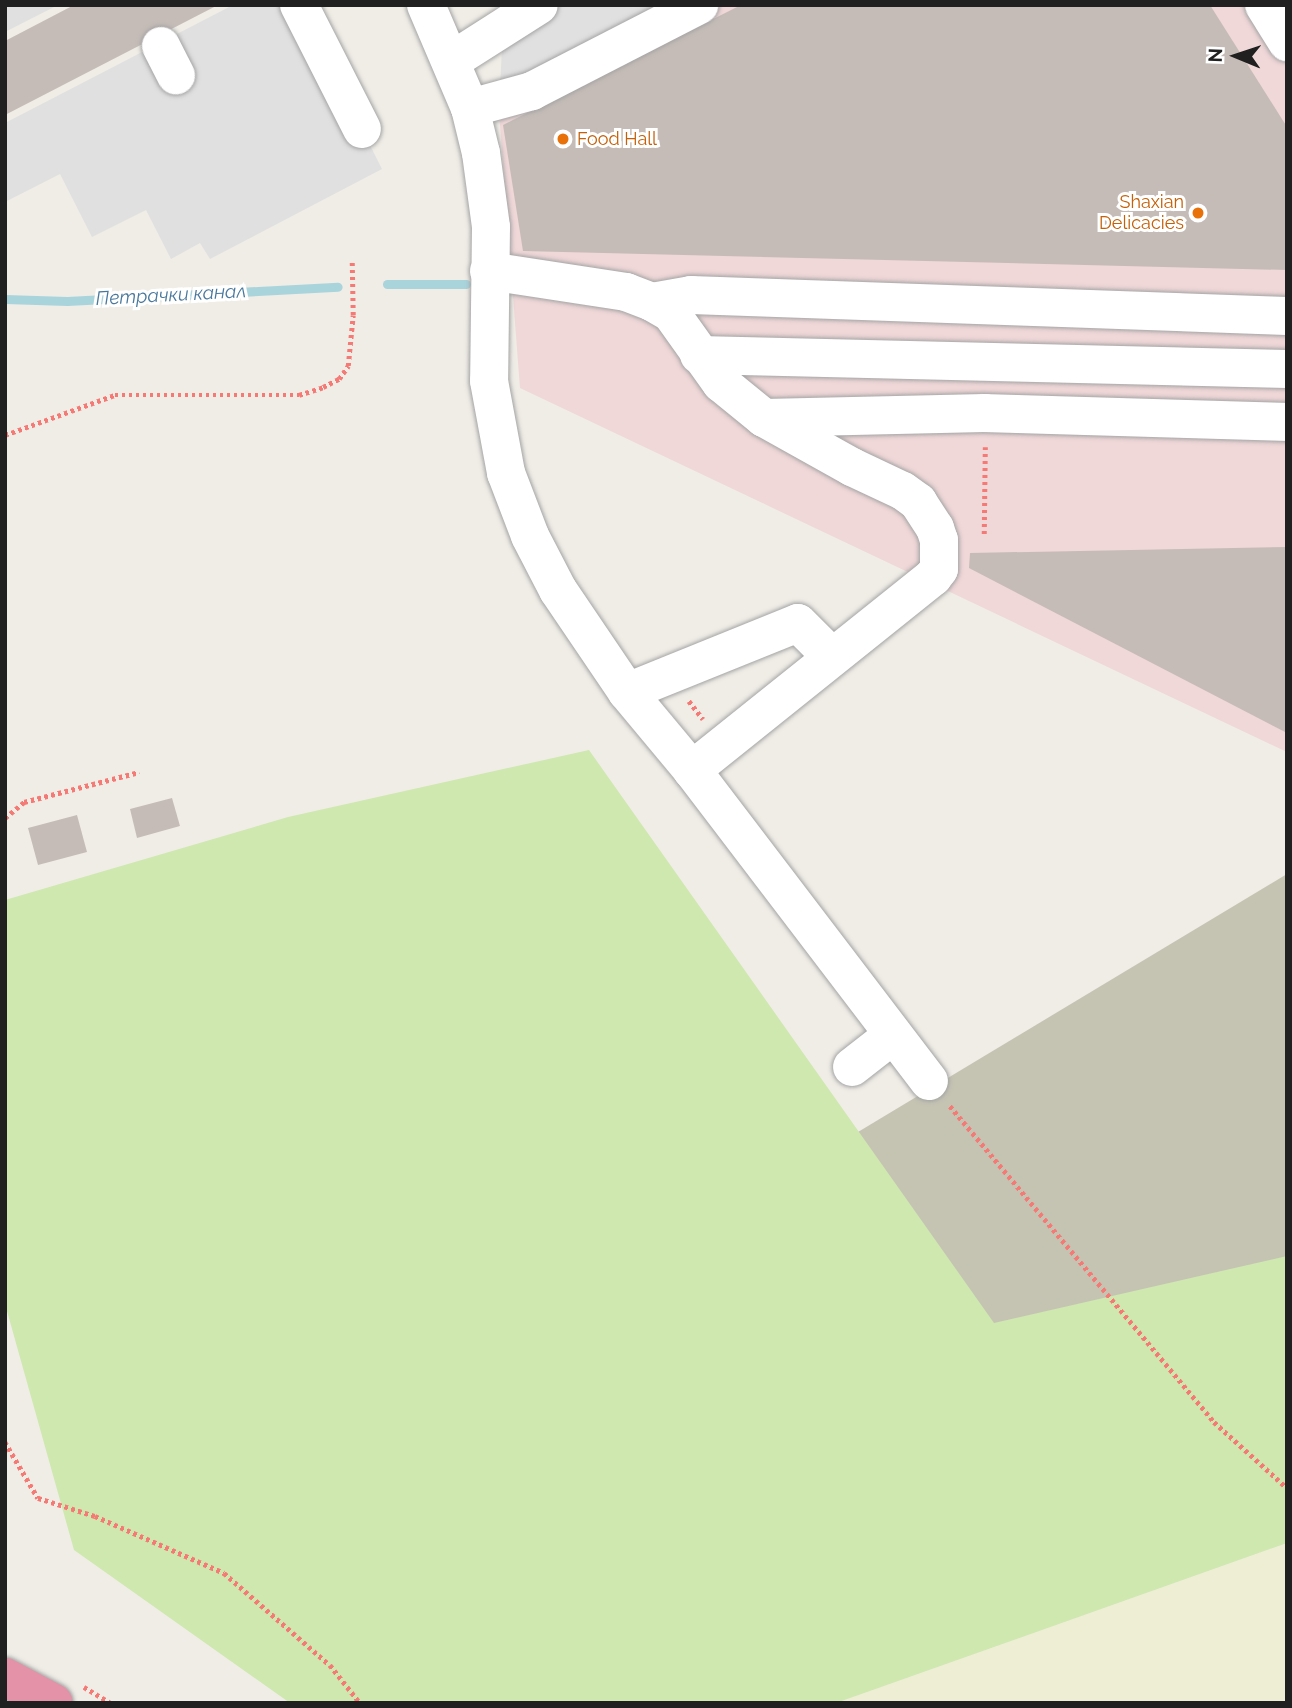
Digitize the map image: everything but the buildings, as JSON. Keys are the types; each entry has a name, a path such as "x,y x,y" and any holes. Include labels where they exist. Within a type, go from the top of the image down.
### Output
{"highway":[{"path":"5,1677 54,1703"}],"street":[{"path":"299,5 362,129"},
{"path":"426,5 470,108 481,153 491,227 489,381 506,474 530,536 558,590 627,692 692,770 929,1081"},
{"path":"452,61 539,5"},
{"path":"470,108 532,91 699,5"},
{"path":"1265,5 1287,42"},
{"path":"489,271 626,292 671,313 721,383 764,418 852,467 903,491 918,502 929,517 939,540 939,569 933,577 692,770"},
{"path":"652,302 691,295 1287,316"},
{"path":"699,355 1287,369"},
{"path":"764,418 985,413 1287,422"},
{"path":"627,692 798,624 831,656"},
{"path":"852,1067 893,1034"}],"path":[{"path":"5,435 115,396 299,395 339,379 348,366 352,338 352,261"},
{"path":"5,818 24,802 139,772"},
{"path":"929,1081 1214,1422 1287,1488"},
{"path":"5,1442 38,1498 95,1516 224,1573 330,1665 360,1703"}],"shaded area":[{"path":"5,5 58,5 5,32"},
{"path":"233,5 299,5 382,169 210,259 200,243 171,259 146,210 92,237 60,174 5,202 5,123"},
{"path":"504,5 684,5 499,112"},
{"path":"684,5 1270,5 1287,33 1287,752 520,388 499,112"},
{"path":"1287,874 1287,1321 1044,1467 848,1138"}],"green space":[{"path":"589,750 994,1323 1287,1256 1287,1543 836,1703 290,1703 74,1550 5,1304 5,900 288,817"},
{"path":"1287,1543 1287,1703 836,1703"}],"waterway":[{"name":"Петрачки канал","path":"387,284 466,284"},
{"name":"Петрачки канал","path":"5,299 67,301 338,287"}],"place":[{"name":"Food Hall","path":"563,139"},
{"name":"Shaxian Delicacies","path":"1198,213"}]}
